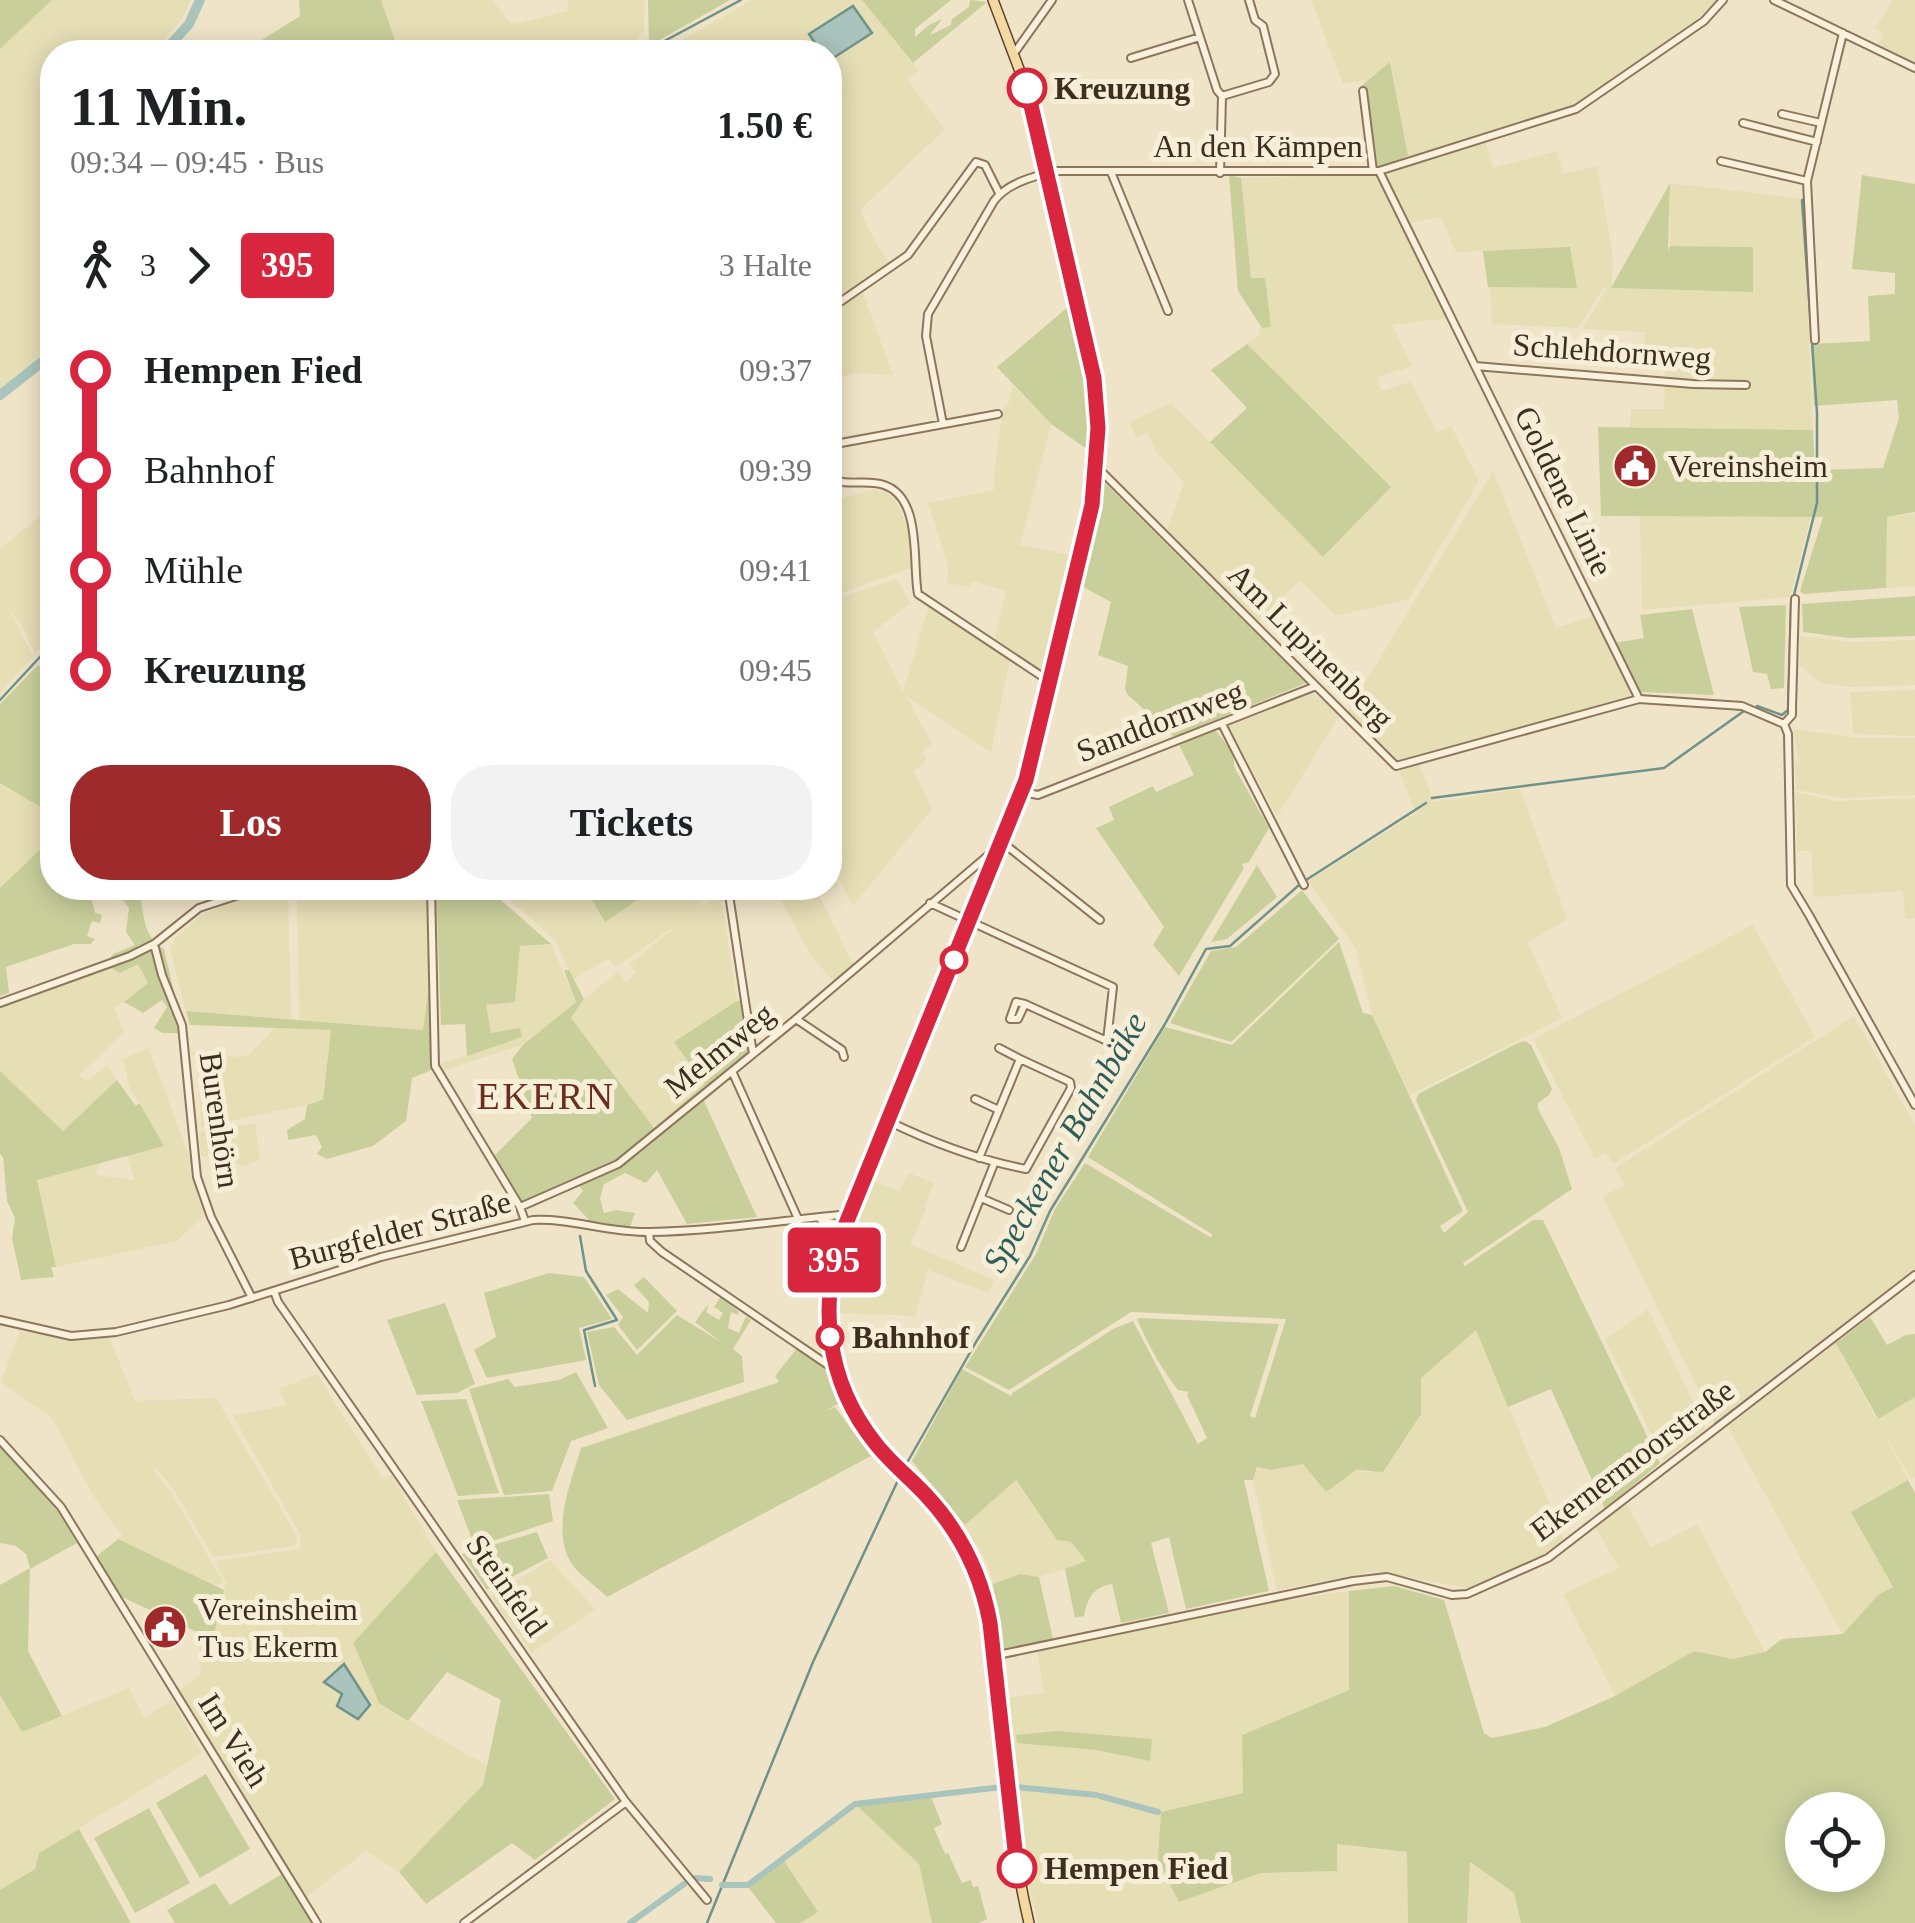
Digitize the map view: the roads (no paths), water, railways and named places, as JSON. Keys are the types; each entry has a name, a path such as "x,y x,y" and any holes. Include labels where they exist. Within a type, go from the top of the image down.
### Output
{"main road":[{"path":"993,0 1015,52 1092,361 1098,428 1096,471 1088,526 1022,792 845,1226 833,1263 828,1297 835,1366 850,1404 866,1430 940,1511 964,1544 986,1604 1014,1850 1030,1923"}],"street":[{"path":"1015,52 1052,0"},
{"path":"1188,0 1222,96 1220,173"},
{"path":"1222,96 1269,82 1275,74 1263,26 1255,20 1249,0"},
{"name":"An den Kämpen","path":"1047,173 1376,171 1576,109 1704,21 1722,0"},
{"path":"1774,0 1915,68"},
{"path":"1815,340 1807,182 1843,33"},
{"path":"1132,58 1200,37"},
{"name":"Goldene Linie","path":"1363,90 1376,171 1639,699"},
{"path":"1782,114 1821,123"},
{"path":"1742,123 1816,142"},
{"path":"1721,161 1807,182"},
{"path":"842,301 908,254 976,162 984,166 1000,193"},
{"path":"1111,172 1168,311"},
{"path":"943,424 926,336 928,314 1000,193 1047,173"},
{"name":"Schlehdornweg","path":"1474,366 1746,385"},
{"path":"842,443 998,414"},
{"name":"Am Lupinenberg","path":"1096,471 1396,766 1639,699"},
{"path":"842,482 872,483 890,487 898,494 914,532 918,594 1050,682"},
{"path":"1784,724 1792,715 1794,599"},
{"name":"Sanddornweg","path":"1022,792 1038,795 1316,686"},
{"path":"1639,699 1742,706 1784,724"},
{"path":"1222,724 1304,885"},
{"path":"1784,724 1789,747 1793,894 1818,930 1915,1106"},
{"path":"1002,842 1100,920"},
{"name":"Melmweg","path":"520,1207 618,1164 796,1020 992,852"},
{"path":"0,1003 130,956 154,944 200,908 224,900"},
{"path":"431,900 435,1066 520,1207 525,1222"},
{"path":"730,900 753,1054"},
{"path":"930,903 1113,987 1107,1041 1025,1004"},
{"name":"Burenhörn","path":"154,944 182,1026 198,1177 211,1218 252,1298"},
{"path":"796,1020 842,1050 844,1057"},
{"path":"888,1121 994,1164 1006,1162 1026,1169 1071,1088 1068,1082 999,1048"},
{"path":"979,1158 1020,1059"},
{"path":"732,1071 799,1221"},
{"path":"975,1099 999,1110"},
{"path":"961,1247 994,1164"},
{"path":"981,1198 1009,1210"},
{"name":"Burgfelder Straße","path":"0,1320 48,1333 88,1335 143,1326 252,1298 381,1256 525,1222 549,1220 606,1230 648,1232 850,1214"},
{"name":"Burgfelder Straße","path":"819,1219 845,1226"},
{"path":"648,1232 650,1242 662,1252 828,1365 835,1366"},
{"name":"Ekernermoorstraße","path":"994,1656 1353,1582 1387,1578 1452,1595 1481,1590 1548,1558 1915,1275"},
{"name":"Steinfeld","path":"274,1291 626,1802 707,1900"},
{"name":"Im Vieh","path":"0,1440 61,1507 317,1923"},
{"path":"464,1923 626,1802"}],"water":[{"path":"853,6 872,33 842,52 842,40 813,40 809,34"},
{"path":"344,1664 370,1705 358,1719 337,1706 342,1694 324,1682"}],"waterway":[{"path":"175,40 189,24 200,0"},
{"path":"666,40 741,0"},
{"name":"Speckener Bahnbäke","path":"1794,595 1817,503 1817,413 1802,200"},
{"path":"0,395 40,363"},
{"name":"Speckener Bahnbäke","path":"1757,706 1782,715 1788,710 1791,603"},
{"path":"0,700 40,657"},
{"name":"Speckener Bahnbäke","path":"1432,798 1664,768 1744,711"},
{"name":"Speckener Bahnbäke","path":"1306,880 1426,803"},
{"name":"Speckener Bahnbäke","path":"908,1461 1030,1256 1050,1211 1165,1024 1206,949 1230,946 1299,885"},
{"path":"580,1236 586,1271 617,1320 584,1330 595,1386"},
{"path":"1715,1424 1915,1271"},
{"name":"Speckener Bahnbäke","path":"707,1923 813,1662 900,1476"},
{"path":"722,1885 748,1885 855,1804 1002,1787"},
{"path":"1015,1787 1096,1795"},
{"path":"1100,1796 1158,1812"},
{"path":"695,1878 710,1879"},
{"path":"630,1923 684,1884"}],"place":[{"name":"Kreuzung","path":"1027,88"},
{"name":"Vereinsheim","path":"1635,466"},
{"name":"Bahnhof","path":"830,1337"},
{"name":"Vereinsheim Tus Ekerm","path":"165,1627"},
{"name":"Hempen Fied","path":"1017,1868"}],"district":[{"name":"EKERN","path":"546,1096"}]}
